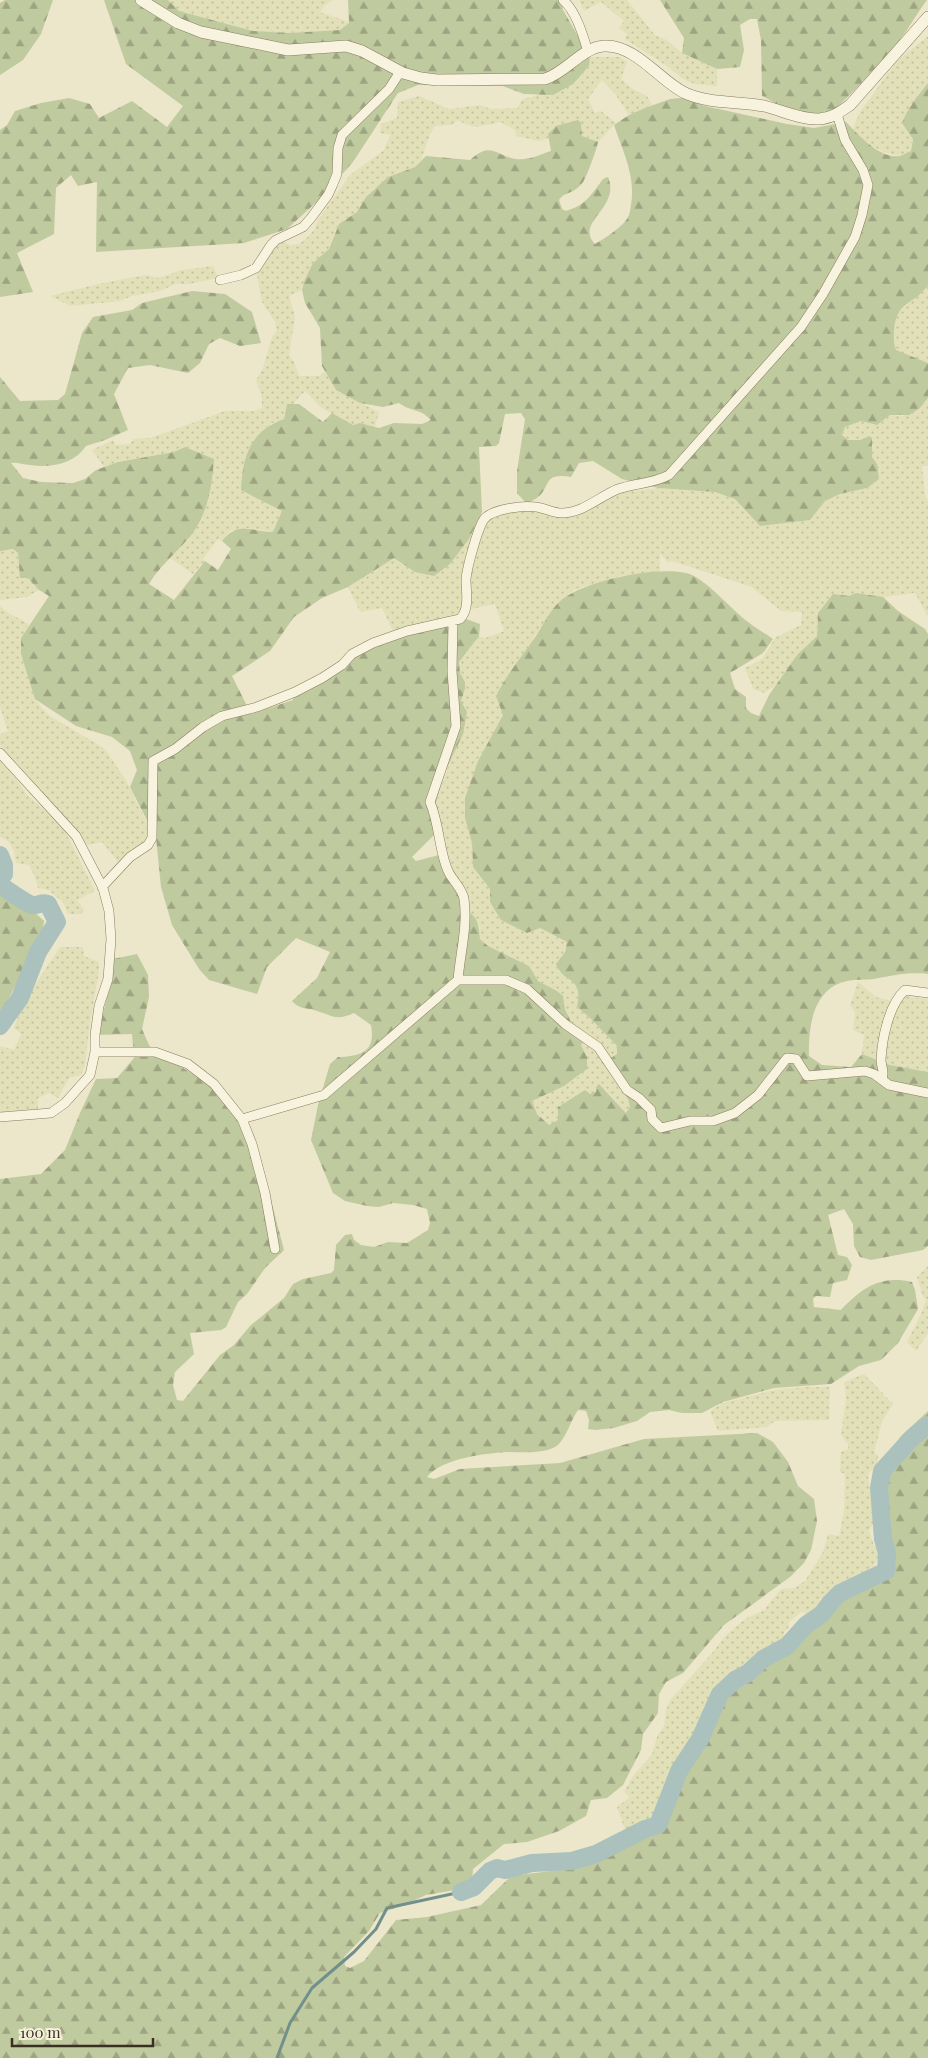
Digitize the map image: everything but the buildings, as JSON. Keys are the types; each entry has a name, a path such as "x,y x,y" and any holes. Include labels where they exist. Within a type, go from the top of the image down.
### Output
{"street":[{"path":"141,0 178,23 201,32 288,50 346,46 362,51 400,72 437,80 545,79 558,74 588,52 604,46 616,48 634,56 675,87 695,96 763,106 820,119 837,114 859,95 888,59 928,17"},
{"path":"563,0 580,28 588,52"},
{"path":"220,280 241,275 256,268 276,240 303,227 311,218 334,184 337,174 338,148 342,135 389,89 400,72"},
{"path":"102,887 130,857 148,845 152,838 153,760 175,749 203,727 222,716 257,707 322,678 342,665 352,654 373,643 407,631 453,622 464,616 467,600 466,579 468,564 483,520 490,514 525,506 563,513 598,500 617,489 657,482 669,475 801,327 855,237 867,196 867,179 845,140 837,114"},
{"path":"453,622 452,671 456,726 430,802 436,817 448,870 455,884 463,892 465,926 460,952 458,980"},
{"path":"0,753 70,828 102,887 109,911 111,950 108,979 98,1012 95,1052 90,1075 58,1109 41,1114 0,1117"},
{"path":"242,1119 324,1095 458,980 506,980 527,989 566,1024 598,1047 627,1090 639,1098 651,1110 652,1119 661,1128 690,1121 713,1121 736,1112 758,1095 787,1058 796,1059 807,1076 865,1071 874,1074 889,1085 928,1093"},
{"path":"882,1079 884,1073 881,1060 891,1007 898,996 905,990 928,993"},
{"path":"95,1052 154,1052 188,1064 214,1084 242,1119 252,1144 265,1193 275,1249"}],"shaded area":[{"path":"168,0 333,0 325,5 320,12 349,23 340,30 289,33 253,31 179,11"},
{"path":"579,0 627,0 655,35 667,40 682,53 717,69 717,86 695,84 683,79 667,66 625,39 627,34 619,28 624,21 601,2 584,11"},
{"path":"928,36 928,83 918,94 911,151 899,156 886,153 867,144 853,129 860,112 898,60"},
{"path":"590,57 620,57 627,62 621,79 633,89 647,96 652,105 629,115 615,94 602,80 588,99 595,113 601,111 616,123 598,142 582,136 581,123 548,134 549,138 539,141 516,136 515,130 501,122 476,127 457,120 452,125 435,126 430,134 421,160 415,167 388,177 380,186 373,189 357,212 344,220 335,231 329,249 313,263 302,290 289,296 295,316 289,355 294,362 299,376 319,376 325,372 336,390 379,412 375,427 360,423 353,425 322,408 305,391 293,404 287,404 284,419 270,424 283,511 273,532 247,528 230,531 222,541 218,539 203,559 205,561 193,574 170,558 189,539 185,447 174,452 118,462 104,467 92,450 113,440 116,445 130,444 133,439 149,438 225,411 253,411 262,408 261,393 256,381 263,368 272,337 277,330 275,322 262,302 257,275 275,246 282,241 290,245 299,244 309,236 350,175 384,150 390,135 380,133 381,124 397,118 398,102 419,96 449,109 480,105 491,109 518,108 520,102 524,99 541,94 553,95 589,66"},
{"path":"213,266 218,278 189,284 176,284 160,291 132,296 120,301 71,306 50,296 146,275 158,278 182,270"},
{"path":"928,285 928,363 895,350 892,340 894,322 898,312 925,290"},
{"path":"928,398 928,466 922,466 925,495 928,501 928,617 915,593 883,597 856,593 849,596 833,594 818,613 817,636 797,655 774,687 764,693 753,689 745,668 762,659 776,637 801,625 802,612 781,611 752,587 672,561 668,563 660,553 660,572 620,576 576,589 558,602 534,638 503,715 478,761 465,818 472,843 473,867 490,889 490,902 567,942 558,971 570,978 577,987 579,999 577,1007 617,1046 618,1087 628,1099 630,1107 626,1113 605,1089 590,1094 585,1090 558,1107 558,1121 549,1125 537,1114 532,1101 578,1077 587,1056 581,1045 585,1033 571,1022 565,1009 563,996 538,981 529,966 488,946 480,939 479,925 470,913 459,882 449,863 436,803 452,754 461,701 465,689 465,682 460,673 459,662 479,636 485,638 504,631 495,604 471,609 470,572 480,531 491,517 524,508 556,516 616,493 658,488 715,492 735,499 760,526 809,520 825,501 840,494 867,488 877,464 872,457 868,436 860,440 848,440 842,435 845,427 861,421 877,425 890,415 902,416 920,408"},
{"path":"474,531 463,610 454,617 393,631 382,608 360,612 348,587 394,558 415,572 450,564"},
{"path":"13,549 18,553 18,560 28,578 39,590 27,597 0,600 0,551"},
{"path":"0,605 5,611 29,624 21,638 21,654 35,699 48,715 104,748 124,777 146,821 149,831 148,838 143,845 118,862 102,842 87,845 75,829 0,746 0,734 8,731 0,707"},
{"path":"0,761 15,777 27,795 62,825 95,891 77,900 84,910 81,914 68,914 63,902 48,890 38,888 29,865 16,863 14,851 8,841 0,837"},
{"path":"60,947 83,947 84,956 99,962 85,1065 81,1075 69,1078 58,1098 49,1093 38,1098 38,1110 0,1112 0,1046 14,1050 21,1034 14,1028 22,1005"},
{"path":"858,982 876,997 892,1001 903,996 928,999 928,1072 890,1065 862,1054 864,1035 853,1030 855,1013 850,1005"},
{"path":"928,1266 928,1333 916,1351 907,1342 926,1300 917,1277"},
{"path":"864,1374 893,1404 882,1421 874,1453 878,1455 877,1467 872,1469 868,1475 874,1522 869,1531 874,1545 881,1551 874,1566 820,1599 820,1608 809,1616 802,1611 789,1622 789,1627 784,1632 785,1639 763,1649 749,1660 750,1665 746,1668 733,1672 716,1695 700,1735 688,1747 677,1766 655,1823 626,1833 617,1807 630,1797 624,1792 633,1776 652,1754 658,1734 664,1726 666,1710 670,1700 725,1636 745,1619 764,1610 781,1589 795,1588 805,1581 823,1552 828,1534 839,1536 844,1512 845,1474 840,1472 841,1452 848,1449 848,1444 841,1435 846,1398 844,1382"},
{"path":"830,1387 829,1420 775,1421 767,1427 718,1431 710,1411 723,1403 774,1390"}],"green space":[{"path":"5,0 53,0 41,34 23,60 0,75 0,3"},
{"path":"104,0 168,0 179,11 253,31 289,33 340,30 349,23 348,0 561,0 563,10 590,57 589,66 573,84 553,95 524,94 503,86 418,85 398,93 353,162 321,198 287,229 244,243 96,252 97,182 78,186 71,175 56,188 54,234 17,253 33,292 0,297 0,130 7,125 15,111 41,103 69,98 90,104 99,118 132,101 167,127 183,106 126,64"},
{"path":"660,0 927,0 899,41 863,81 833,110 819,116 793,111 762,96 761,40 757,19 750,19 740,25 744,50 740,67 717,69 682,53 684,38"},
{"path":"928,83 928,285 923,292 906,304 898,314 895,321 894,345 896,350 928,363 928,398 920,408 909,415 890,415 877,425 861,421 845,427 842,435 848,440 860,440 869,436 872,438 872,457 877,464 879,479 867,488 840,494 825,501 810,520 760,526 735,499 715,492 658,488 622,479 593,461 579,463 571,477 556,476 551,478 537,498 526,503 517,493 517,471 525,419 521,413 505,414 499,443 496,446 479,447 482,512 469,539 450,564 434,576 415,572 394,558 348,587 322,598 294,617 270,651 232,676 251,714 293,700 293,697 329,679 348,662 368,650 405,636 459,623 466,619 480,624 479,636 459,662 460,673 465,682 461,701 467,712 463,734 445,772 436,803 439,816 436,833 412,857 416,861 439,855 446,861 462,889 470,913 477,921 480,939 488,946 529,966 538,981 563,996 565,1009 571,1022 585,1033 581,1045 587,1057 587,1069 564,1086 532,1101 537,1114 549,1125 558,1120 558,1107 585,1090 590,1094 596,1092 596,1087 599,1084 626,1113 630,1107 628,1099 608,1068 611,1058 617,1054 617,1046 577,1007 578,990 572,981 563,975 556,964 565,952 567,942 540,928 527,933 501,920 490,902 490,889 473,867 472,843 465,818 465,798 478,761 503,715 496,696 510,672 559,602 570,594 584,588 620,577 673,571 693,576 709,587 741,617 773,639 763,653 730,673 735,689 746,697 746,708 751,713 759,716 769,695 797,655 817,636 818,613 833,594 849,596 856,593 883,597 898,611 925,629 928,634 928,974 913,973 874,979 850,980 836,985 820,1000 815,1010 809,1045 809,1056 822,1065 851,1067 862,1054 890,1065 928,1072 928,1246 923,1250 871,1260 860,1257 854,1246 853,1224 844,1209 828,1215 838,1255 847,1257 852,1265 847,1280 833,1283 830,1297 816,1296 813,1299 814,1307 841,1310 856,1295 872,1285 890,1280 901,1280 912,1282 918,1309 898,1343 881,1360 859,1366 831,1384 774,1388 723,1402 702,1413 682,1413 669,1410 650,1412 637,1421 614,1428 595,1430 588,1429 589,1420 586,1411 578,1410 562,1440 554,1448 541,1451 486,1454 464,1458 443,1465 427,1477 434,1479 460,1469 560,1463 644,1439 757,1433 773,1442 788,1462 798,1486 814,1499 817,1521 811,1550 804,1563 790,1577 724,1625 683,1673 666,1682 659,1694 658,1713 643,1734 641,1750 623,1785 607,1798 591,1800 586,1816 559,1831 527,1842 504,1844 473,1869 472,1883 467,1888 426,1895 405,1905 380,1913 369,1931 344,1957 345,1966 350,1968 364,1961 396,1920 427,1917 481,1905 511,1876 559,1870 588,1863 659,1825 674,1784 701,1740 723,1696 841,1599 873,1581 887,1550 881,1465 901,1436 928,1411 928,2058 0,2058 0,1179 41,1174 65,1150 96,1079 117,1078 134,1058 132,1034 98,1035 111,980 113,959 137,954 148,975 149,997 142,1029 149,1045 157,1056 175,1063 212,1086 244,1129 265,1177 284,1250 265,1268 247,1294 238,1302 226,1327 221,1330 190,1333 194,1354 175,1372 173,1385 177,1400 183,1401 220,1355 234,1345 250,1326 284,1298 293,1284 303,1279 331,1273 334,1270 336,1245 345,1235 352,1234 354,1240 361,1245 374,1247 388,1242 407,1243 428,1230 430,1223 427,1209 413,1205 393,1203 379,1207 367,1206 345,1201 333,1193 311,1140 318,1105 330,1064 338,1057 360,1054 365,1051 369,1047 372,1034 371,1025 354,1013 343,1017 335,1017 301,1007 292,1001 317,978 330,952 296,938 267,967 257,994 209,980 199,969 172,925 161,887 156,838 130,787 137,770 130,751 112,737 76,726 35,699 21,654 21,638 49,596 39,590 28,578 20,578 18,553 13,549 0,551 0,377 20,401 58,400 65,394 82,333 93,317 132,310 142,303 192,291 225,294 252,312 261,343 240,346 220,338 209,344 200,363 188,373 150,365 128,368 114,394 128,430 86,446 69,461 46,466 11,463 23,478 41,482 73,483 85,479 96,470 118,462 174,452 185,447 214,459 210,492 199,522 187,540 149,584 174,600 205,561 218,570 231,549 222,541 228,535 240,529 273,532 282,511 241,490 242,478 246,456 250,447 263,431 272,424 284,419 287,404 299,404 323,422 332,413 353,425 360,423 379,428 394,423 422,424 431,420 427,416 399,403 383,407 360,403 336,390 322,366 320,328 305,303 302,290 313,263 329,249 339,224 357,212 366,197 388,177 415,167 426,156 470,160 477,154 488,150 516,159 534,157 551,151 548,134 556,126 578,120 581,123 582,136 598,142 598,144 583,182 574,191 562,196 559,200 562,209 566,211 573,209 588,199 603,179 608,177 610,188 608,197 590,229 590,236 595,244 626,221 630,213 632,184 625,155 614,125 629,115 670,99 681,98 705,106 814,128 846,122 877,150 892,156 900,156 911,151 913,139 902,123 907,112"},
{"path":"0,888 2,895 32,910 44,921 42,935 0,1015"}],"waterway":[{"path":"0,855 4,865 4,874 0,880"},
{"path":"0,884 32,905 48,904 57,922 38,952 20,998 0,1026"},
{"path":"461,1892 474,1887 490,1871 497,1868 505,1870 532,1863 572,1861 596,1854 645,1829 658,1825 679,1771 700,1739 720,1694 763,1659 787,1646 806,1625 822,1614 840,1593 886,1571 887,1553 883,1539 879,1488 882,1471 912,1438 928,1425"},
{"path":"277,2058 290,2023 312,1988 354,1952 376,1929 387,1908 461,1892"}]}
